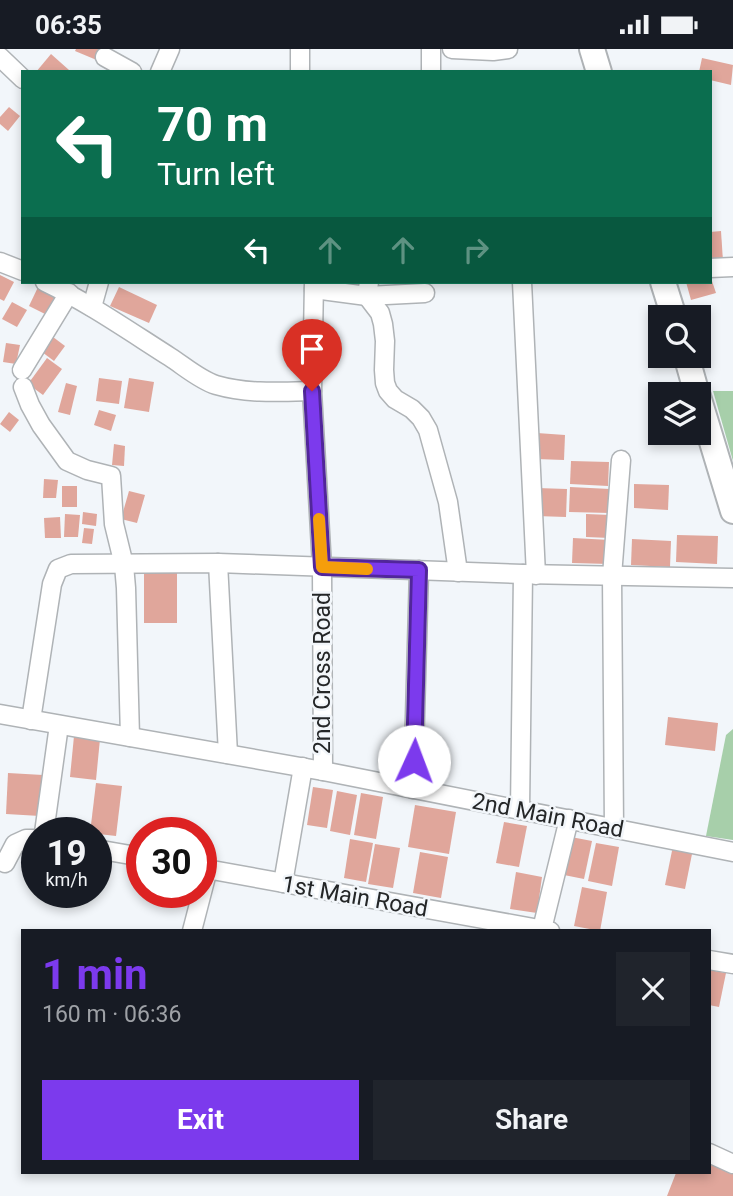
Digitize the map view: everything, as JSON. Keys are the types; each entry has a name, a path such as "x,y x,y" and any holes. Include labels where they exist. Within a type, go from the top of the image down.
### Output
{"street":[{"path":"161,70 170,49"},
{"path":"300,49 300,70"},
{"path":"431,49 431,70"},
{"path":"452,49 508,49"},
{"path":"592,49 598,70"},
{"path":"0,57 21,77"},
{"path":"105,57 128,70"},
{"path":"0,261 21,270"},
{"path":"712,268 733,267"},
{"path":"49,284 92,307 212,384 268,392 312,391"},
{"path":"92,307 98,284"},
{"path":"520,810 530,574 522,284"},
{"path":"664,284 670,305"},
{"path":"314,285 425,293"},
{"name":"2nd Cross Road","path":"314,285 312,391 322,567 323,771"},
{"path":"368,289 383,324 384,370 388,391 395,399 412,409 428,430 448,502 458,572"},
{"path":"68,293 22,378 30,405 67,461 111,476 114,524 124,565 130,737"},
{"path":"711,438 733,511"},
{"path":"614,828 612,576 621,460"},
{"path":"218,563 228,754"},
{"path":"31,720 52,585 58,569 71,564 218,563 733,578"},
{"path":"413,789 419,570"},
{"name":"2nd Main Road","path":"0,714 303,767 733,852"},
{"path":"46,817 59,725"},
{"path":"284,883 303,767"},
{"path":"546,929 569,820"},
{"path":"5,863 15,844 21,841"},
{"name":"1st Main Road","path":"217,871 540,929"},
{"path":"192,929 197,908"},
{"path":"711,960 733,964"},
{"path":"711,1154 733,1164"}],"green space":[{"path":"713,391 733,391 733,461"},
{"path":"733,729 733,840 706,836 726,735"}],"building":[{"path":"104,49 99,61 75,51"},
{"path":"51,54 69,70 38,70"},
{"path":"702,58 733,65 731,85 712,80 712,70 699,70"},
{"path":"9,107 20,116 8,131 0,124 0,117"},
{"path":"721,231 723,261 712,262 712,232"},
{"path":"0,275 14,282 4,301 0,299"},
{"path":"712,281 716,293 691,300 687,284 712,284"},
{"path":"39,285 60,295 49,316 29,306"},
{"path":"119,287 157,305 149,323 110,306"},
{"path":"12,302 27,310 17,327 2,319"},
{"path":"49,334 65,346 54,361 38,349"},
{"path":"6,343 20,345 16,364 3,362"},
{"path":"47,358 62,369 43,395 28,384"},
{"path":"99,378 122,381 119,404 96,401"},
{"path":"129,378 154,382 149,412 124,408"},
{"path":"66,383 77,386 70,415 58,412"},
{"path":"99,410 116,415 111,431 94,425"},
{"path":"9,412 19,420 10,432 0,424"},
{"path":"537,433 565,435 564,460 536,459"},
{"path":"114,444 125,446 124,466 112,465"},
{"path":"571,461 609,462 608,486 570,484"},
{"path":"44,479 58,480 56,498 43,498"},
{"path":"634,484 669,485 668,510 634,508"},
{"path":"62,486 77,486 77,507 62,507"},
{"path":"570,487 610,489 610,513 569,512"},
{"path":"537,488 567,489 566,517 536,516"},
{"path":"129,491 145,495 137,523 121,519"},
{"path":"83,512 97,514 96,526 82,524"},
{"path":"65,514 80,515 78,537 64,537"},
{"path":"586,514 611,515 610,538 586,537"},
{"path":"60,517 61,538 45,538 44,518"},
{"path":"84,528 94,529 92,544 82,543"},
{"path":"677,535 718,536 717,564 676,562"},
{"path":"573,538 610,540 609,564 572,563"},
{"path":"632,539 671,541 670,567 631,565"},
{"path":"144,571 177,571 177,623 144,623"},
{"path":"668,717 718,723 715,751 665,745"},
{"path":"74,736 100,739 96,780 70,777"},
{"path":"8,773 43,775 40,816 6,814"},
{"path":"96,783 122,786 116,836 112,836 112,817 92,817"},
{"path":"313,787 333,790 327,828 307,825"},
{"path":"337,791 357,795 350,835 330,831"},
{"path":"361,793 383,797 376,839 354,835"},
{"path":"415,805 456,812 449,854 408,847"},
{"path":"504,822 527,826 519,867 496,863"},
{"path":"571,837 592,841 584,879 564,875"},
{"path":"350,839 373,843 366,882 344,878"},
{"path":"596,843 619,847 612,886 588,881"},
{"path":"375,844 400,848 393,888 368,884"},
{"path":"673,846 693,849 685,889 665,885"},
{"path":"420,852 448,857 441,898 413,893"},
{"path":"516,872 542,877 537,913 510,909"},
{"path":"582,887 607,892 600,929 574,926"},
{"path":"711,970 726,973 719,1007 711,1005"},
{"path":"711,1163 733,1171 733,1196 667,1196 676,1174 711,1174"}],"slow traffic":[{"path":"319,519 322,567 367,569"}],"route":[{"path":"312,391 322,567 419,570 414,761"}]}
